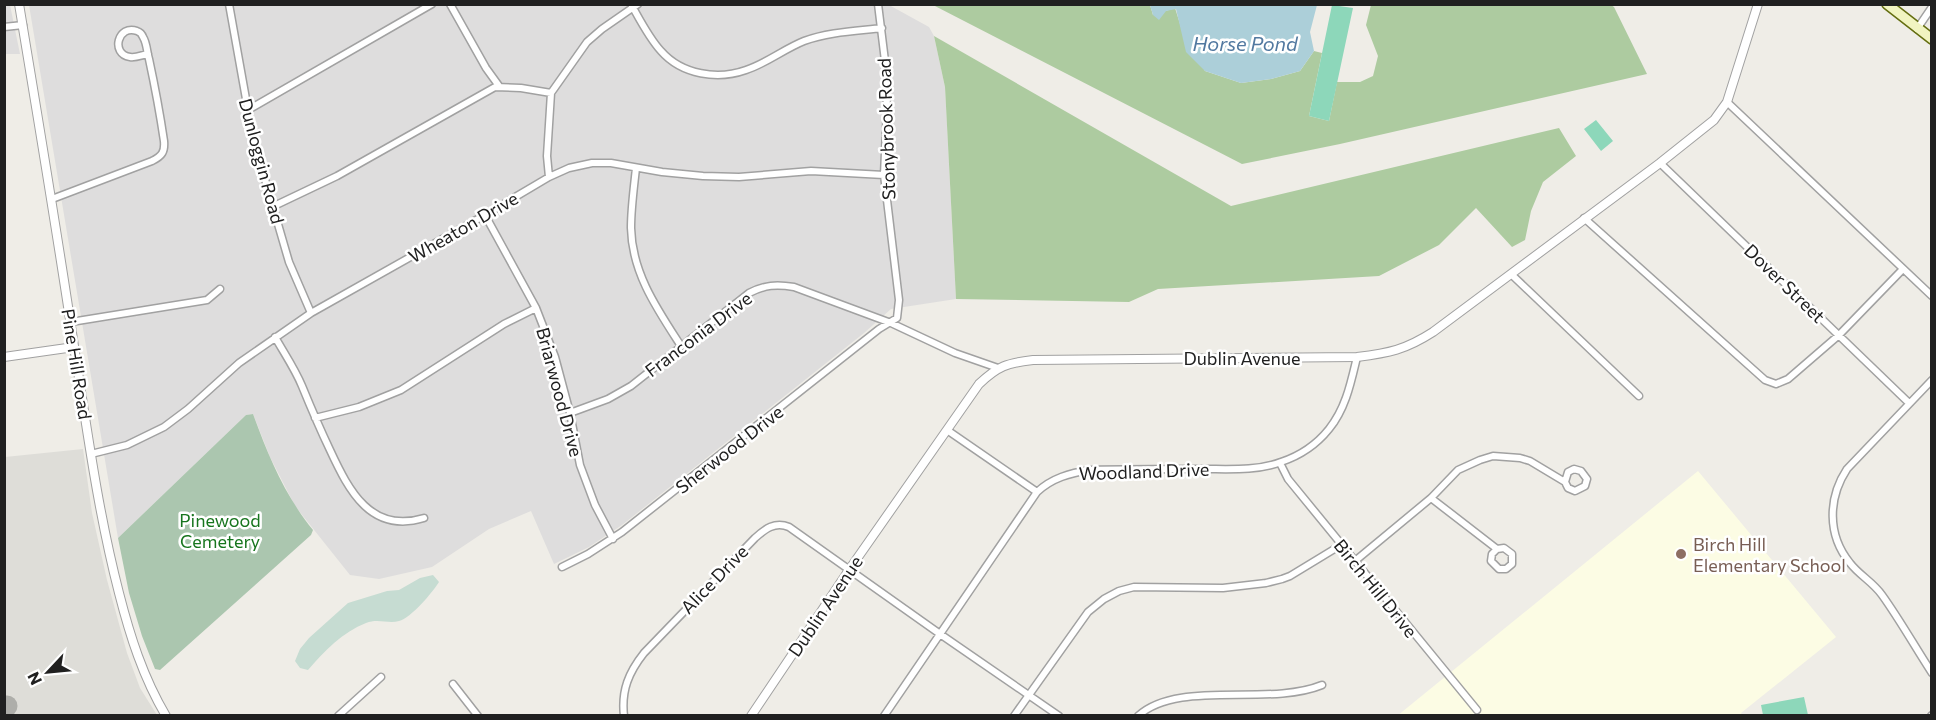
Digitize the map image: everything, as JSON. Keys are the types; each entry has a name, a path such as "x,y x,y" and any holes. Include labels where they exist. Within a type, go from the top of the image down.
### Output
{"main road":[{"path":"1887,4 1932,39"}],"street":[{"name":"Pine Hill Road","path":"19,4 101,514 128,627 148,683 166,716"},
{"name":"Dunloggin Road","path":"229,4 253,138 289,262 311,313"},
{"path":"248,110 432,4"},
{"path":"450,4 499,86"},
{"name":"Stonybrook Road","path":"878,4 882,28 887,107 884,175 899,300 897,318 891,323"},
{"name":"Dublin Avenue","path":"751,716 849,570 979,384 998,368 1033,360 1357,357 1385,354 1410,346 1433,332 1660,163 1714,120 1727,102 1758,4"},
{"path":"549,177 547,156 551,93 587,42 634,6 660,50 667,57 683,67 710,75 746,70 796,44 824,35 882,28"},
{"path":"1917,29 1932,7"},
{"path":"4,27 23,25"},
{"path":"52,199 152,161 163,154 164,141 155,84 145,40 140,33 131,30 120,37 118,46 122,54 135,57 148,54"},
{"path":"274,206 337,176 482,93 499,86 551,93"},
{"path":"1727,102 1932,296"},
{"name":"Wheaton Drive","path":"91,454 127,445 164,427 188,409 239,363 311,313 549,177 569,168 592,163 611,164 703,177 739,177 811,171 884,175"},
{"name":"Dover Street","path":"1660,163 1909,403"},
{"path":"636,168 631,228 636,263 656,308 681,346"},
{"name":"Briarwood Drive","path":"485,215 537,308 555,357 570,413 580,465 595,505 613,539"},
{"path":"1584,218 1765,380 1776,384 1788,379 1839,335 1903,269"},
{"path":"1511,274 1640,396"},
{"name":"Franconia Drive","path":"570,413 608,399 631,386 749,293 765,286 780,284 794,287 891,323 955,353 998,368"},
{"path":"71,322 207,300 220,290"},
{"path":"315,418 359,407 401,390 504,324 537,308"},
{"name":"Sherwood Drive","path":"562,567 613,539 879,329 891,323"},
{"path":"276,337 301,383 342,477 358,501 374,512 400,523 424,518"},
{"path":"4,357 75,347"},
{"name":"Woodland Drive","path":"884,716 1037,492 1046,484 1073,472 1090,470 1231,469 1265,466 1293,458 1314,444 1334,421 1347,395 1357,357"},
{"path":"1932,380 1852,463 1843,476 1833,503 1833,523 1837,542 1848,562 1880,592 1932,672"},
{"path":"947,430 1037,492"},
{"path":"1355,561 1431,498 1458,470 1480,459 1493,456 1520,458 1530,461 1565,482"},
{"name":"Birch Hill Drive","path":"1280,463 1288,479 1477,710"},
{"path":"1431,498 1497,549"},
{"name":"Alice Drive","path":"624,716 622,702 624,688 637,662 755,538 769,527 776,525 789,527 1059,716"},
{"path":"1014,716 1088,612 1119,591 1134,587 1223,588 1266,583 1290,576 1341,544"},
{"path":"338,716 381,677"},
{"path":"453,684 478,716"},
{"path":"1138,716 1150,706 1179,697 1287,694 1304,692 1322,685"}],"shaded area":[{"path":"5,5 10,5 20,54 5,54"},
{"path":"29,5 889,5 929,27 934,36 945,87 956,299 891,309 864,333 622,525 589,547 554,564 531,511 489,529 432,567 379,579 350,575 295,506 270,457 253,414 246,415 118,538"},
{"path":"83,449 92,513 127,653 140,688 157,715 5,715 5,457"},
{"name":"Birch Hill Elementary School","path":"1698,471 1836,637 1741,713 1742,715 1397,716"},
{"path":"433,575 439,582 421,604 404,619 395,622 370,622 349,631 308,670 300,668 295,661 300,649 309,638 348,603 387,591 399,590 420,578"}],"green space":[{"path":"933,5 1150,5 1153,15 1175,8 1181,27 1205,71 1241,83 1271,79 1300,71 1314,51 1322,53 1309,116 1329,121 1337,82 1360,82 1373,76 1378,56 1366,25 1371,5 1611,5 1647,74 1242,164"},
{"path":"1332,5 1353,8 1329,121 1309,116"},
{"path":"934,36 1231,206 1559,128 1576,156 1543,182 1531,211 1525,240 1512,247 1476,208 1439,245 1379,276 1158,289 1129,302 956,299 945,87"},
{"path":"1596,120 1613,141 1601,151 1584,129"},
{"name":"Pinewood Cemetery","path":"253,414 278,475 313,530 311,535 160,670 155,669 129,593 118,538 246,415"},
{"path":"1804,697 1808,715 1763,715 1761,705"}],"water":[{"name":"Horse Pond","path":"1150,5 1317,5 1310,32 1314,51 1300,71 1271,79 1241,83 1205,71 1186,52 1176,9 1166,11 1159,20 1153,15"}],"place":[{"name":"Birch Hill Elementary School","path":"1681,554"}]}
